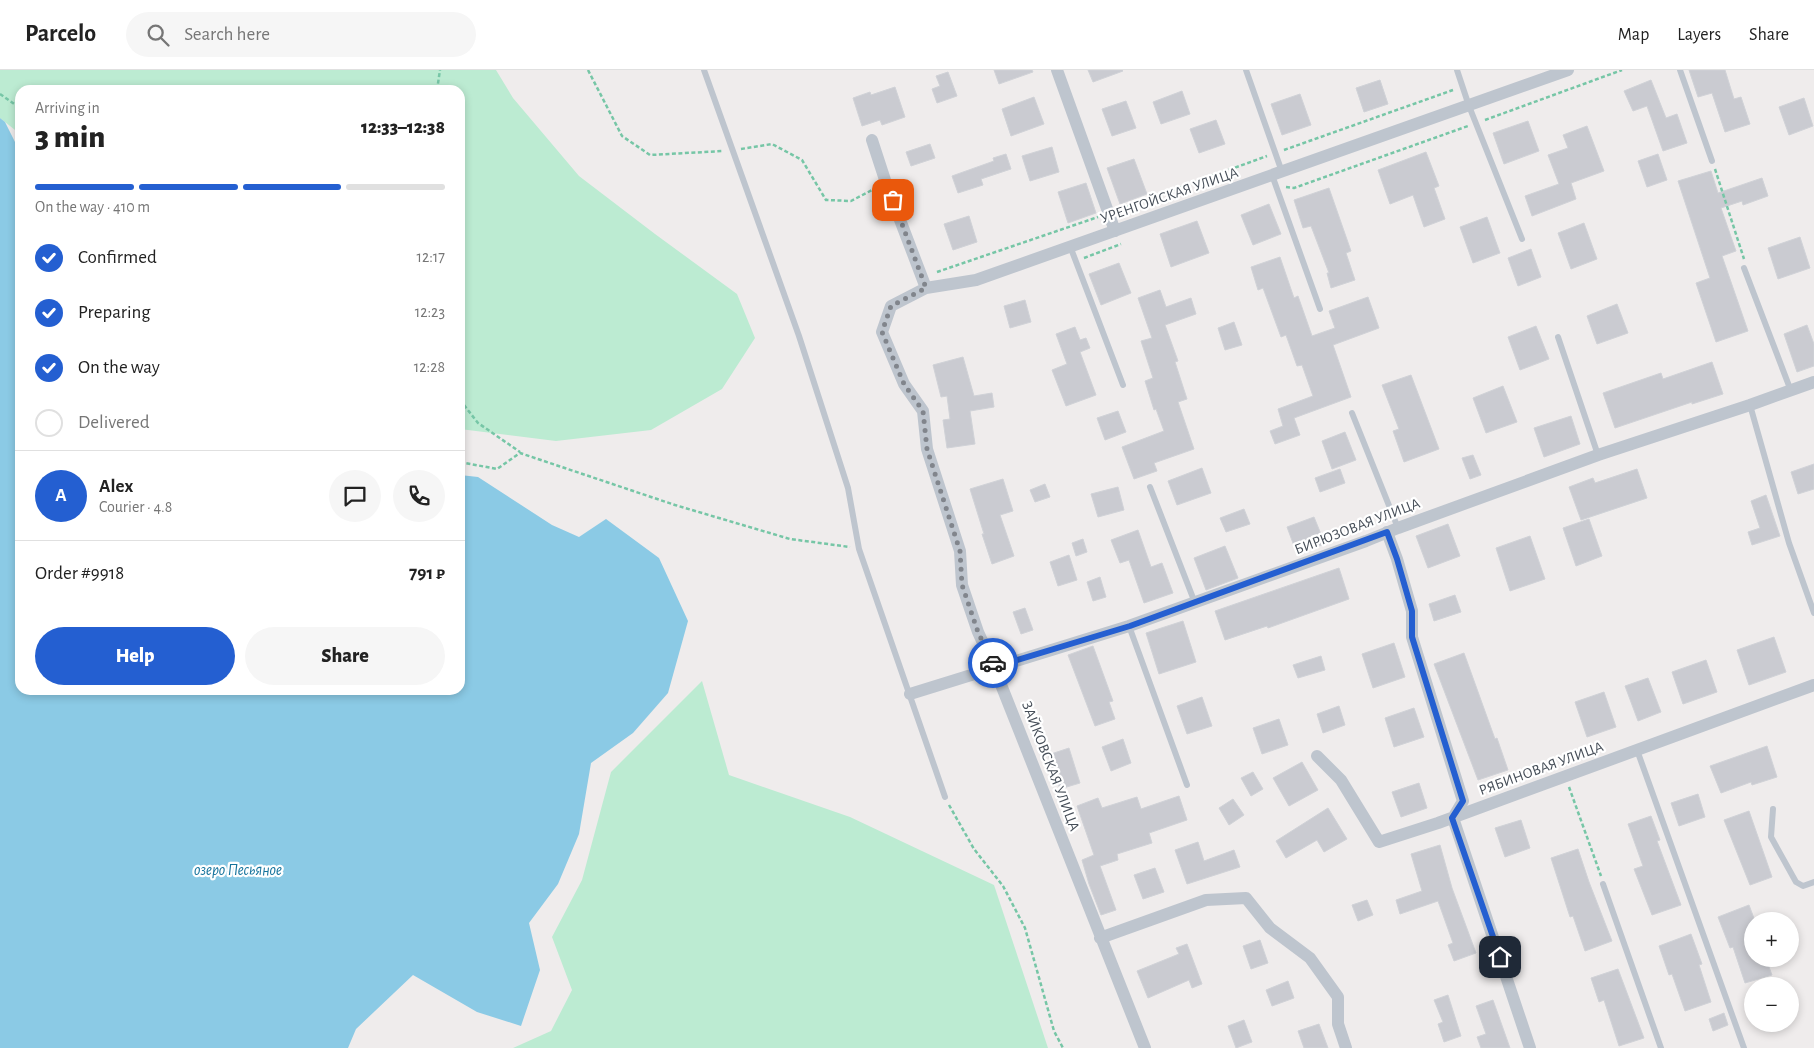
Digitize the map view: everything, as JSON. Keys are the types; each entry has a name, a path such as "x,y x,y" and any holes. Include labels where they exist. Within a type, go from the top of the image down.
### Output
{"street":[{"path":"1057,70 1115,231"},
{"name":"УРЕНГОЙСКАЯ УЛИЦА","path":"926,288 976,280 1070,246 1277,178 1568,70"},
{"path":"872,140 886,183 926,288"},
{"name":"ЗАЙКОВСКАЯ УЛИЦА","path":"926,288 891,306 882,332 904,384 923,411 927,449 960,551 962,585 978,632 994,667 1145,1048"},
{"name":"БИРЮЗОВАЯ УЛИЦА","path":"910,694 1130,626 1598,455 1814,382"},
{"path":"1392,530 1397,559 1412,611 1412,637 1463,801 1452,818 1530,1048"},
{"name":"РЯБИНОВАЯ УЛИЦА","path":"1317,756 1341,780 1379,842 1452,818 1814,685"},
{"path":"1100,938 1206,900 1246,898 1270,928 1310,958 1338,997 1338,1024 1346,1048"}],"lane":[{"path":"704,70 799,336 845,478 859,549 945,797"},
{"path":"1246,70 1276,153 1277,178 1320,309"},
{"path":"1457,70 1522,239"},
{"path":"1680,70 1712,161"},
{"path":"1070,246 1123,385"},
{"path":"1744,268 1791,390"},
{"path":"1558,338 1598,455"},
{"path":"1750,405 1789,543 1814,613"},
{"path":"1352,413 1392,530"},
{"path":"1150,488 1195,603"},
{"path":"1130,626 1187,785"},
{"path":"1637,750 1744,1048"},
{"path":"1773,809 1771,837 1779,852 1796,882 1803,886 1814,882"},
{"path":"1603,884 1661,1048"}],"path":[{"path":"438,85 440,70"},
{"path":"1277,178 1294,188 1622,70"},
{"path":"931,274 1109,214 1458,88 1464,91"},
{"path":"0,94 15,104"},
{"path":"1712,161 1744,256 1744,268"},
{"path":"1076,261 1121,244"},
{"path":"465,406 478,423 520,452 675,505 790,538 859,549"},
{"path":"465,463 497,469 520,452"},
{"path":"1565,776 1603,884"},
{"path":"945,797 974,849 1002,886 1025,928 1054,1032 1063,1048"}],"green space":[{"path":"0,70 496,70 513,98 579,176 737,294 755,338 722,389 651,430 556,441 465,430 465,85 15,85 15,130 0,118"},
{"path":"702,681 729,775 850,817 994,885 1048,1048 513,1048 551,1031 572,990 552,937 582,880 611,772"}],"water":[{"name":"озеро Песьяное","path":"0,118 5,122 15,142 15,695 465,695 465,476 478,477 552,525 579,537 606,519 659,558 688,621 668,693 633,733 591,763 579,834 558,884 529,923 540,970 521,1026 477,1012 413,975 356,1029 348,1048 0,1048"}],"building":[{"path":"994,70 1032,70 1033,72 999,84"},
{"path":"1088,70 1122,70 1123,71 1093,82"},
{"path":"1689,70 1725,70 1734,99 1741,97 1750,124 1725,132 1712,93 1698,97"},
{"path":"948,72 957,96 937,103 932,89 940,86 936,76"},
{"path":"1380,80 1388,104 1364,112 1356,88"},
{"path":"1651,80 1666,118 1677,114 1687,143 1663,151 1647,106 1633,111 1624,91"},
{"path":"895,87 905,117 882,125 880,120 862,126 853,98 870,92 871,95"},
{"path":"1182,91 1190,114 1161,124 1153,102"},
{"path":"1300,94 1311,125 1282,135 1271,104"},
{"path":"1034,97 1044,124 1011,136 1002,109"},
{"path":"1804,98 1813,126 1789,135 1779,107"},
{"path":"1126,101 1136,128 1112,136 1102,109"},
{"path":"1216,120 1225,144 1199,153 1190,129"},
{"path":"1528,121 1539,151 1504,164 1493,133"},
{"path":"1587,126 1604,171 1571,183 1576,199 1532,216 1525,196 1559,184 1548,155 1568,148 1563,135"},
{"path":"930,144 935,158 911,166 906,152"},
{"path":"1052,147 1059,172 1030,181 1022,156"},
{"path":"1426,152 1439,186 1434,188 1445,219 1424,227 1413,195 1390,204 1378,170"},
{"path":"1006,154 1011,169 981,179 983,185 958,193 952,176 994,161 993,158"},
{"path":"1658,154 1667,180 1647,187 1638,161"},
{"path":"1134,159 1147,194 1120,204 1107,168"},
{"path":"1711,171 1718,193 1762,178 1768,196 1743,205 1742,201 1721,208 1736,251 1722,256 1748,331 1716,342 1696,283 1710,278 1678,181"},
{"path":"1086,183 1096,213 1068,223 1058,192"},
{"path":"1329,188 1351,251 1346,253 1355,280 1331,288 1327,273 1329,273 1311,226 1303,228 1294,200"},
{"path":"1269,204 1281,234 1253,245 1241,215"},
{"path":"969,216 977,242 953,250 944,224"},
{"path":"1487,217 1500,253 1473,263 1460,227"},
{"path":"1197,221 1209,253 1171,267 1160,234"},
{"path":"1584,223 1597,259 1571,269 1558,233"},
{"path":"1800,237 1810,268 1778,279 1768,248"},
{"path":"1531,249 1541,277 1518,286 1508,258"},
{"path":"1280,257 1294,298 1298,296 1312,336 1335,328 1329,311 1368,297 1379,328 1333,345 1351,397 1294,418 1300,435 1275,444 1270,431 1283,426 1278,409 1313,396 1302,365 1297,366 1286,335 1281,337 1263,288 1258,290 1251,267"},
{"path":"1119,263 1131,293 1101,305 1089,274"},
{"path":"1160,290 1166,307 1191,298 1196,314 1165,325 1178,361 1175,362 1187,399 1178,402 1194,449 1154,463 1157,471 1134,479 1122,447 1164,431 1156,409 1154,410 1145,381 1153,378 1141,341 1152,338 1138,298"},
{"path":"1025,300 1031,322 1010,328 1004,306"},
{"path":"1617,304 1628,333 1597,344 1587,316"},
{"path":"1234,322 1242,345 1225,350 1218,328"},
{"path":"1807,325 1814,344 1814,366 1797,372 1784,334"},
{"path":"1536,326 1549,359 1520,370 1508,337"},
{"path":"1075,327 1080,340 1086,338 1090,348 1080,352 1096,395 1066,406 1052,370 1067,364 1056,334"},
{"path":"963,357 974,396 992,393 994,407 970,411 975,444 947,448 943,420 950,419 947,396 941,397 933,365"},
{"path":"1712,362 1723,394 1692,404 1692,402 1615,428 1603,393 1661,373 1663,379"},
{"path":"1411,375 1439,449 1404,462 1393,431 1399,429 1382,385"},
{"path":"1503,386 1517,422 1486,433 1473,398"},
{"path":"1118,411 1126,432 1105,440 1097,418"},
{"path":"1571,416 1580,444 1544,457 1534,428"},
{"path":"1345,432 1356,460 1332,469 1322,441"},
{"path":"1473,455 1481,475 1470,479 1462,458"},
{"path":"1814,464 1814,489 1798,494 1791,472"},
{"path":"1202,468 1211,493 1177,505 1168,481"},
{"path":"1340,469 1345,483 1320,492 1315,478"},
{"path":"1637,469 1647,498 1581,520 1569,487 1593,478 1595,483"},
{"path":"1003,479 1013,511 1000,515 1014,556 992,564 970,489"},
{"path":"1045,484 1050,497 1035,502 1030,490"},
{"path":"1118,487 1124,510 1098,517 1091,494"},
{"path":"1766,495 1780,536 1752,545 1748,532 1760,528 1751,501"},
{"path":"1244,509 1250,524 1226,532 1220,518"},
{"path":"1314,517 1325,544 1297,554 1287,527"},
{"path":"1589,519 1602,556 1576,566 1563,528"},
{"path":"1448,524 1460,556 1428,568 1416,536"},
{"path":"1138,530 1151,567 1162,563 1173,593 1144,603 1129,560 1120,563 1111,540"},
{"path":"1530,536 1545,579 1510,591 1496,548"},
{"path":"1083,539 1087,552 1076,556 1072,543"},
{"path":"1225,546 1238,578 1206,590 1194,558"},
{"path":"1069,555 1077,580 1058,586 1050,562"},
{"path":"1339,568 1349,599 1268,628 1267,626 1225,640 1215,611"},
{"path":"1100,577 1106,597 1093,601 1087,582"},
{"path":"1455,595 1461,612 1434,621 1429,604"},
{"path":"1025,608 1033,630 1021,634 1013,612"},
{"path":"1183,621 1196,662 1159,674 1146,633"},
{"path":"1774,637 1786,672 1749,685 1737,650"},
{"path":"1394,643 1405,677 1373,688 1362,654"},
{"path":"1093,646 1113,701 1109,702 1115,719 1095,726 1068,655"},
{"path":"1464,653 1508,770 1478,780 1434,664"},
{"path":"1321,656 1325,670 1298,678 1293,665"},
{"path":"1706,660 1717,692 1683,704 1672,672"},
{"path":"1648,678 1661,712 1638,721 1625,686"},
{"path":"1604,692 1616,727 1587,737 1575,702"},
{"path":"1202,697 1212,726 1187,734 1177,706"},
{"path":"1339,706 1345,725 1323,733 1317,714"},
{"path":"1414,708 1424,737 1394,747 1385,718"},
{"path":"1279,719 1288,745 1262,754 1253,728"},
{"path":"1123,739 1131,763 1111,771 1102,747"},
{"path":"1767,746 1777,777 1752,785 1751,782 1721,793 1710,766"},
{"path":"1069,748 1080,783 1060,789 1048,755"},
{"path":"1302,762 1318,790 1289,806 1273,778"},
{"path":"1253,772 1263,789 1251,796 1241,778"},
{"path":"1419,783 1427,808 1401,817 1392,792"},
{"path":"1698,794 1705,817 1679,826 1671,803"},
{"path":"1179,796 1187,820 1149,833 1152,843 1117,854 1118,860 1100,866 1116,910 1101,915 1082,860 1094,855 1077,806 1098,798 1102,808 1137,797 1141,809"},
{"path":"1233,799 1244,815 1229,825 1219,808"},
{"path":"1328,808 1347,839 1324,852 1317,840 1286,858 1276,841"},
{"path":"1749,811 1772,877 1750,885 1724,820"},
{"path":"1651,816 1660,840 1657,841 1681,905 1652,915 1634,869 1643,866 1628,824"},
{"path":"1521,820 1530,848 1505,857 1495,828"},
{"path":"1198,842 1204,861 1234,850 1240,867 1187,884 1175,850"},
{"path":"1440,845 1452,888 1476,953 1454,961 1448,945 1453,943 1438,901 1400,914 1396,900 1422,891 1411,854"},
{"path":"1578,849 1612,941 1585,951 1573,916 1570,917 1551,858"},
{"path":"1155,868 1164,892 1143,899 1134,875"},
{"path":"1367,900 1373,915 1358,921 1352,905"},
{"path":"1749,905 1752,912 1744,912 1744,967 1769,967 1772,975 1765,977 1744,977 1744,980 1733,947 1730,948 1718,917"},
{"path":"1691,934 1702,964 1699,965 1711,1002 1685,1011 1672,974 1669,975 1659,946"},
{"path":"1260,940 1268,963 1251,969 1243,946"},
{"path":"1187,944 1202,984 1192,988 1189,980 1148,998 1137,971 1179,954 1176,948"},
{"path":"1618,969 1644,1038 1619,1046 1604,1000 1599,1002 1591,978"},
{"path":"1288,981 1294,998 1272,1006 1266,990"},
{"path":"1448,995 1461,1036 1444,1042 1438,1024 1443,1022 1434,1000"},
{"path":"1493,1000 1510,1048 1481,1048 1477,1037 1486,1034 1476,1006"},
{"path":"1724,1013 1728,1025 1713,1031 1709,1019"},
{"path":"1244,1020 1252,1042 1236,1048 1228,1026"},
{"path":"1319,1024 1328,1048 1304,1048 1298,1031"}],"way so far":[{"path":"893,200 926,288 891,306 882,332 904,384 923,411 927,449 960,551 962,585 978,632 993,663"}],"route":[{"path":"993,663 994,667 1026,659 1130,626 1387,532 1412,611 1412,637 1463,801 1452,818 1500,957"}]}
